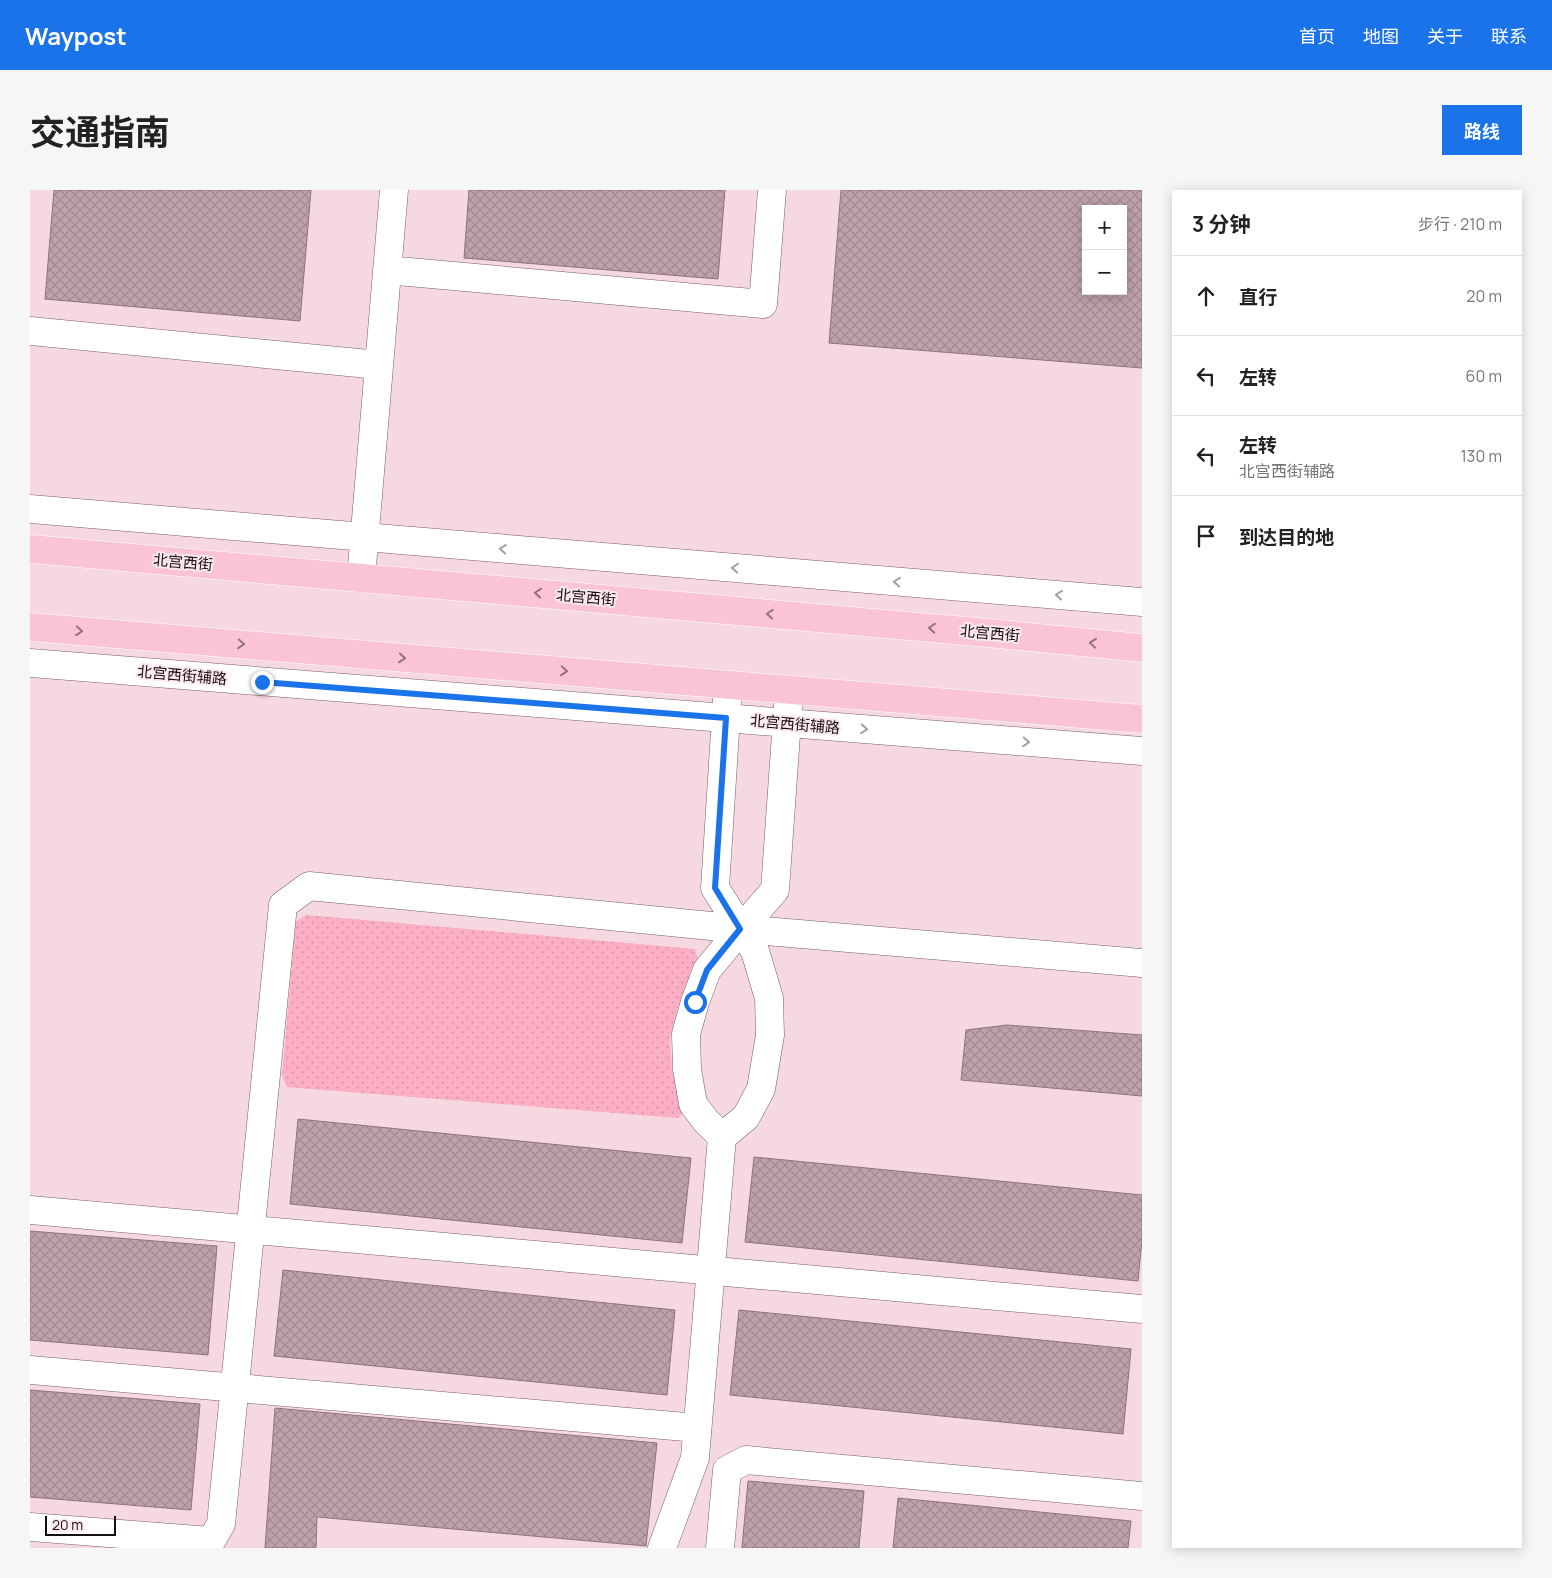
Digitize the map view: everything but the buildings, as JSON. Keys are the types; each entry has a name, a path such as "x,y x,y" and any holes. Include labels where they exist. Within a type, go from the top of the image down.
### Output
{"main road":[{"name":"北宫西街","path":"30,549 1142,648"},
{"path":"30,627 1142,718"}],"street":[{"path":"361,578 394,190"},
{"path":"387,270 763,304 772,190"},
{"path":"30,331 379,365"},
{"path":"30,509 1142,602"},
{"name":"北宫西街辅路","path":"30,663 1142,751"},
{"path":"662,1548 695,1458 722,1137 746,1117 761,1089 770,1034 769,998 755,951 715,888 728,684"},
{"path":"722,1137 706,1122 693,1104 686,1034 707,970 775,890 790,690"},
{"path":"30,1527 209,1545 221,1524 283,905 309,886 740,929 1142,963"},
{"path":"30,1210 1142,1309"},
{"path":"30,1370 697,1428"},
{"path":"720,1548 727,1470 746,1460 1142,1496"}],"shaded area":[{"path":"307,915 695,949 699,964 678,1006 670,1038 672,1071 683,1113 678,1118 287,1087 282,1075 296,921"}],"route":[{"path":"262,682 726,718 715,888 740,929 707,970 695,1002"}]}
